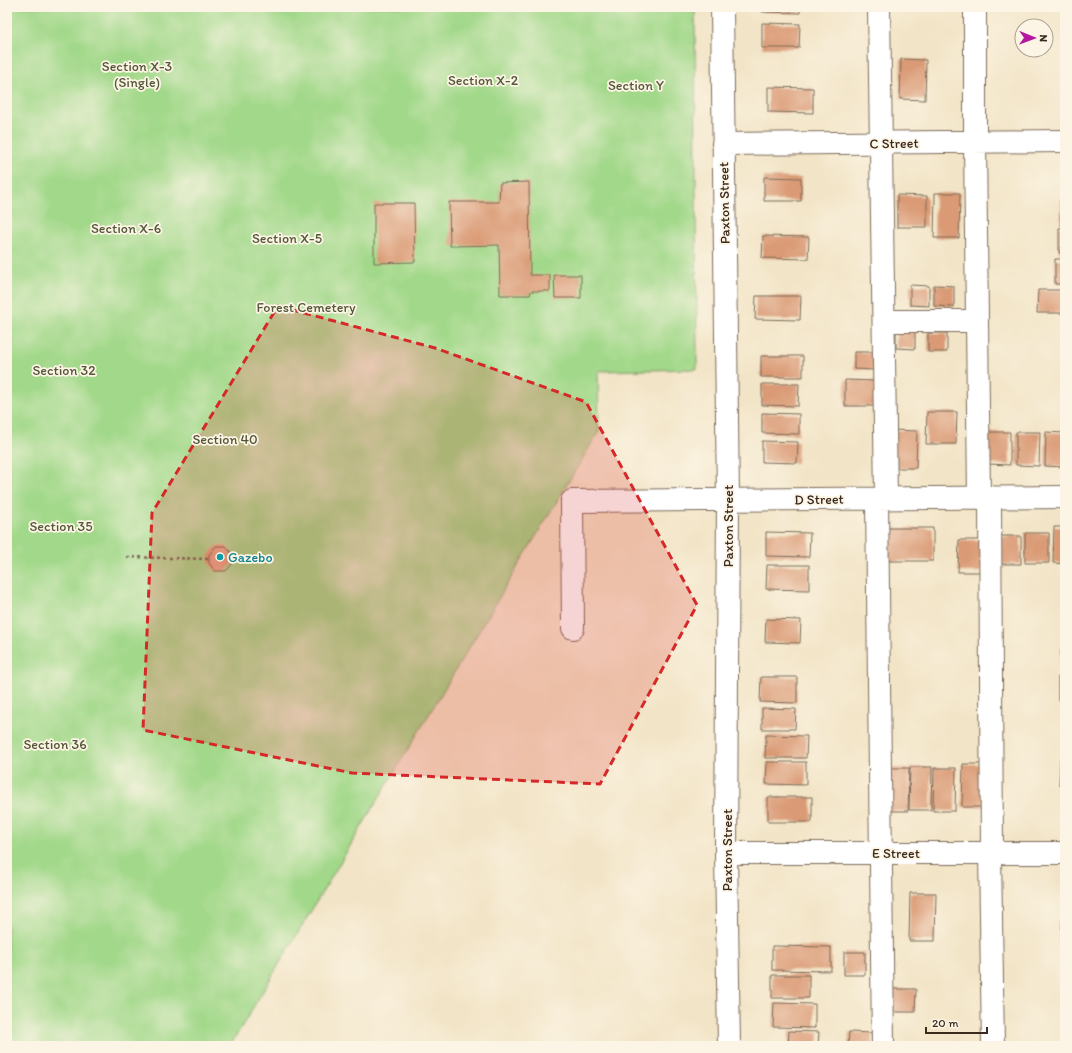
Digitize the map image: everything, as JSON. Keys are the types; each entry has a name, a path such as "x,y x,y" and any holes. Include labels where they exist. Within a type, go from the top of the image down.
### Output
{"street":[{"name":"Paxton Street","path":"722,7 728,500 726,853 729,1046"},
{"path":"879,7 884,321 881,853 883,1046"},
{"path":"974,7 977,321 984,497 993,1046"},
{"name":"C Street","path":"724,144 1065,141"},
{"path":"884,321 977,321"},
{"name":"D Street","path":"573,628 572,501 1065,497"},
{"name":"E Street","path":"726,853 1065,853"}],"path":[{"path":"127,557 209,559"}],"highlighted area":[{"path":"278,306 435,348 586,402 697,605 600,784 352,773 143,730 152,513"}],"green space":[{"name":"Forest Cemetery","path":"7,7 695,7 697,369 598,371 599,431 230,1046 7,1046"}],"building":[{"path":"762,7 800,7 800,13 762,12"},
{"path":"762,23 800,24 799,48 762,48"},
{"path":"901,59 926,60 925,100 900,99"},
{"path":"768,87 813,88 813,113 768,112"},
{"path":"764,177 801,178 801,201 764,201"},
{"path":"529,182 530,275 550,275 550,291 531,291 530,295 500,295 499,245 450,246 449,202 499,202 500,183"},
{"path":"935,193 960,193 959,238 934,238"},
{"path":"897,195 927,196 927,227 897,227"},
{"path":"1061,200 1065,200 1065,225 1061,225"},
{"path":"374,203 414,203 415,262 374,263"},
{"path":"1059,228 1065,228 1065,253 1059,253"},
{"path":"763,236 809,237 808,259 762,258"},
{"path":"1055,259 1065,259 1065,284 1055,284"},
{"path":"554,275 581,275 581,298 555,298"},
{"path":"910,285 929,286 929,306 910,305"},
{"path":"934,285 954,286 954,307 934,306"},
{"path":"1038,290 1065,290 1065,313 1037,313"},
{"path":"756,296 801,296 800,320 755,319"},
{"path":"896,329 915,329 915,349 896,348"},
{"path":"928,333 947,333 947,352 928,352"},
{"path":"854,352 874,352 874,370 854,369"},
{"path":"1063,352 1065,352 1065,372 1063,372"},
{"path":"761,356 803,356 803,377 761,377"},
{"path":"845,380 875,381 875,406 845,406"},
{"path":"762,384 799,384 798,406 762,405"},
{"path":"927,412 957,412 956,444 926,444"},
{"path":"762,413 799,414 799,434 762,433"},
{"path":"893,430 917,431 916,468 893,468"},
{"path":"988,432 1010,432 1010,465 987,464"},
{"path":"1016,432 1040,432 1039,466 1016,465"},
{"path":"1046,432 1065,433 1065,467 1045,466"},
{"path":"762,441 798,442 797,463 762,462"},
{"path":"1054,527 1065,527 1065,564 1053,563"},
{"path":"887,528 933,528 933,561 886,561"},
{"path":"766,532 810,533 809,557 766,556"},
{"path":"1025,533 1049,533 1049,563 1025,563"},
{"path":"997,536 1021,536 1021,564 996,564"},
{"path":"959,540 983,540 982,572 958,572"},
{"name":"Gazebo","path":"216,546 226,546 232,554 232,564 226,571 215,571 209,563 209,555"},
{"path":"767,565 809,565 809,590 766,589"},
{"path":"766,619 801,620 800,643 765,642"},
{"path":"1061,649 1065,649 1065,672 1061,672"},
{"path":"761,677 797,677 797,703 760,702"},
{"path":"1058,677 1065,677 1065,701 1058,700"},
{"path":"762,708 796,709 795,729 762,729"},
{"path":"766,735 807,736 806,758 765,758"},
{"path":"1060,758 1065,758 1065,786 1059,785"},
{"path":"767,762 806,762 806,785 766,784"},
{"path":"963,764 985,764 984,807 962,807"},
{"path":"910,767 932,767 931,810 909,810"},
{"path":"887,768 909,768 908,811 886,811"},
{"path":"934,768 956,768 955,811 933,811"},
{"path":"768,797 812,797 812,822 768,822"},
{"path":"910,893 936,893 935,941 909,941"},
{"path":"1062,920 1065,920 1065,945 1061,945"},
{"path":"772,946 831,947 831,971 772,970"},
{"path":"844,952 865,952 865,975 844,975"},
{"path":"772,975 809,975 809,998 772,998"},
{"path":"891,989 916,989 915,1012 891,1012"},
{"path":"774,1003 815,1004 815,1028 773,1027"},
{"path":"789,1031 819,1032 818,1046 788,1046"},
{"path":"849,1032 872,1033 872,1046 848,1046"}],"place":[{"name":"Gazebo","path":"220,557"}],"park label":[{"name":"Section X-3 (Single)","path":"137,74"},
{"name":"Section X-2","path":"483,80"},
{"name":"Section Y","path":"636,85"},
{"name":"Section X-6","path":"126,228"},
{"name":"Section X-5","path":"287,238"},
{"name":"Section 32","path":"64,370"},
{"name":"Section 40","path":"225,439"},
{"name":"Section 35","path":"61,526"},
{"name":"Section 36","path":"55,744"}]}
